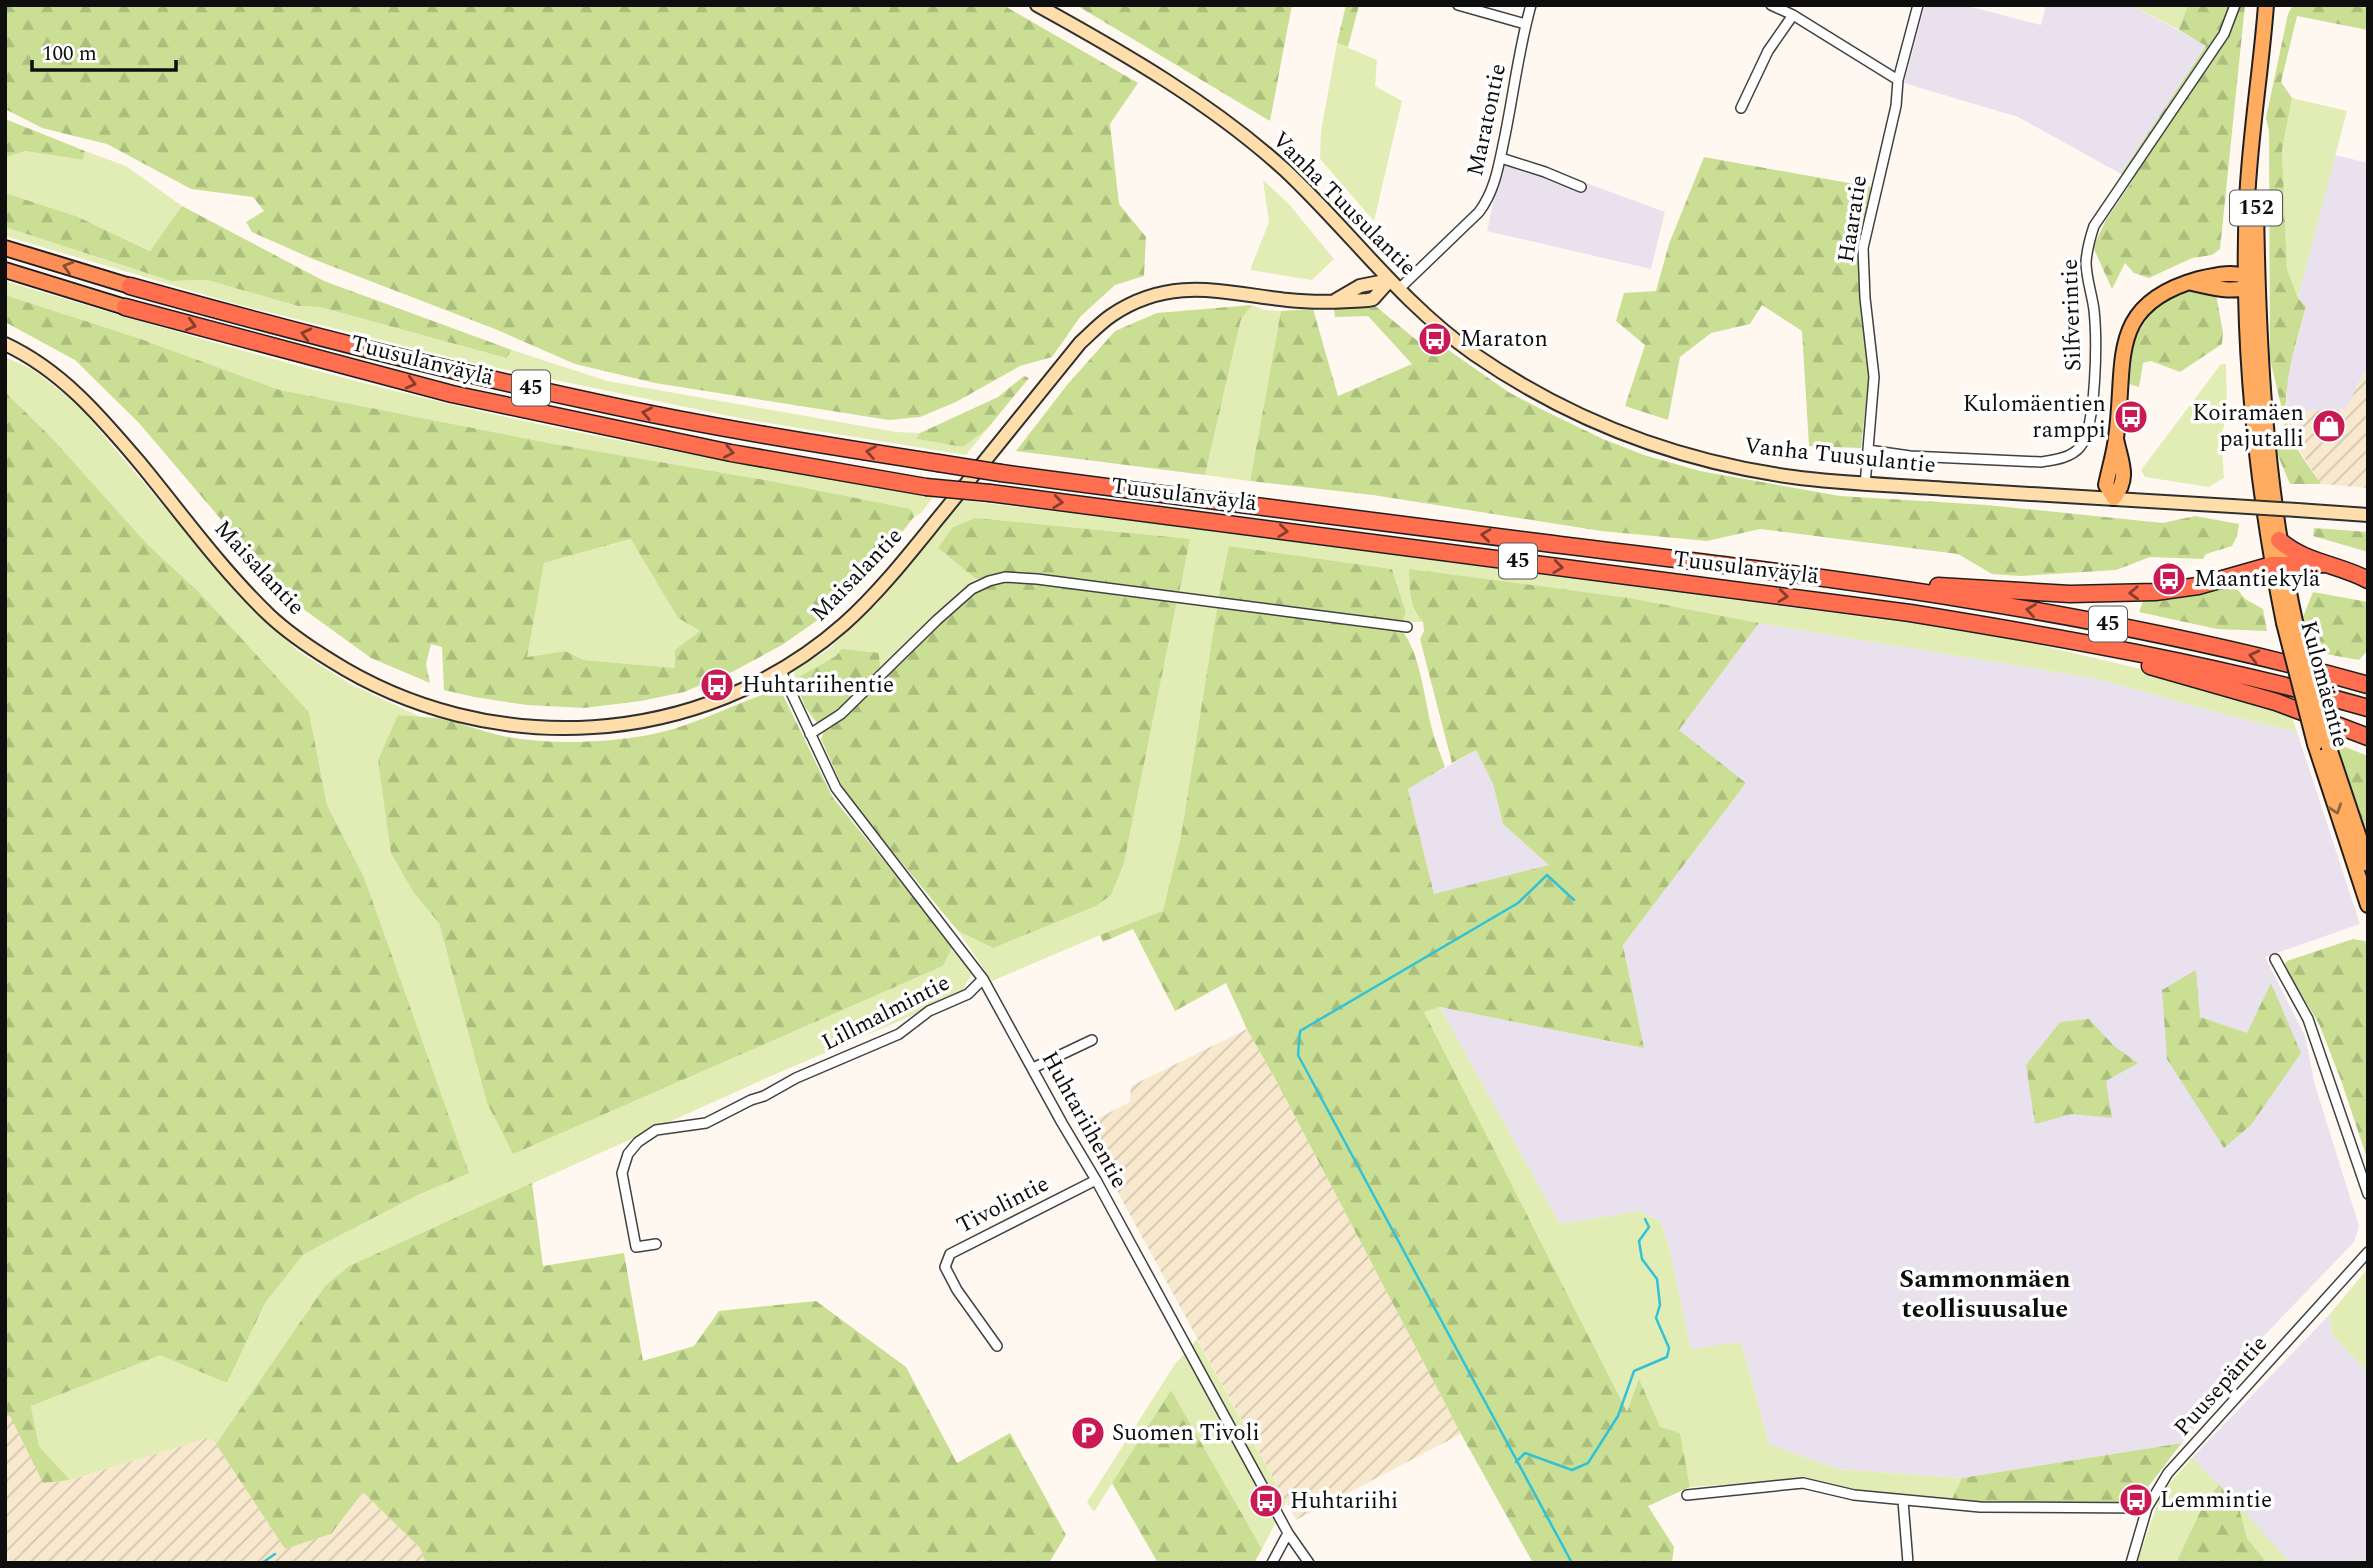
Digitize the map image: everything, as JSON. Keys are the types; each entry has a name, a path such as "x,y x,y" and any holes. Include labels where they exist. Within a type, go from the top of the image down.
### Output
{"highway":[{"name":"Tuusulanväylä","path":"5,248 294,331 595,402 735,430 1001,473 1845,581 2057,614 2225,649 2368,685"},
{"name":"Tuusulanväylä","path":"5,270 125,307 452,394 731,453 926,487 990,493 1896,611 2044,635 2175,661 2368,708"},
{"path":"2279,540 2292,552 2368,580"},
{"path":"1845,581 2037,593 2102,594 2155,592 2198,586 2277,565 2325,564"},
{"path":"2044,635 2105,655 2276,702 2368,737"}],"main road":[{"name":"Vanha Tuusulantie","path":"1037,5 1112,47 1214,112 1284,170 1337,221 1394,284 1472,352 1539,395 1609,430 1696,458 1794,477 1865,485 2368,514"},
{"name":"Kulomäentie","path":"2266,5 2247,198 2251,401 2277,565 2290,624 2368,905"},
{"name":"Kulomäentie","path":"2264,33 2272,5"},
{"path":"2114,498 2123,486 2123,471 2116,439 2122,360 2128,332 2149,303 2187,282 2224,274 2250,282"},
{"name":"Kulomäentie","path":"2250,282 2268,464 2279,540 2277,565"},
{"name":"Maisalantie","path":"5,344 58,376 83,399 269,615 319,653 373,686 434,710 488,723 547,729 611,726 672,715 731,694 780,670 823,641 870,599 1080,343 1111,316 1149,296 1199,289 1226,290 1287,300 1332,302 1373,299 1394,284"},
{"name":"Kulomäentie","path":"2322,746 2368,864"}],"street":[{"path":"1458,5 1525,24"},
{"name":"Maratontie","path":"1394,284 1479,212 1490,198 1531,5"},
{"path":"1771,5 1793,15 1898,80"},
{"name":"Haaratie","path":"1865,485 1874,377 1865,298 1863,248 1896,106 1898,80 1919,5"},
{"name":"Silfverintie","path":"1868,450 1910,456 2041,462 2060,460 2079,448 2089,429 2093,395 2094,312 2086,265 2088,244 2094,226 2218,44 2232,18 2235,5"},
{"path":"1741,108 1768,51 1793,15"},
{"path":"1500,158 1581,187"},
{"path":"810,734 841,714 972,589 1004,577 1407,627"},
{"name":"Huhtariihentie","path":"780,670 836,788 983,979 1288,1533 1309,1563"},
{"path":"2275,960 2308,1019 2368,1194"},
{"name":"Lillmalmintie","path":"656,1244 636,1247 622,1173 628,1154 638,1142 656,1130 706,1123 796,1078 899,1034 929,1012 968,994 983,979"},
{"path":"1033,1068 1093,1040"},
{"name":"Tivolintie","path":"997,1346 957,1290 945,1267 950,1254 1096,1180"},
{"name":"Puusepäntie","path":"2131,1563 2147,1508 2168,1473 2368,1252"},
{"path":"1687,1495 1803,1483 1854,1495 1980,1507 2147,1508"},
{"path":"1903,1501 1909,1563"},
{"path":"1272,1563 1288,1533"}],"shaded area":[{"path":"1925,5 1964,5 2041,25 2046,5 2131,5 2207,46 2121,174 2018,117 1904,83"},
{"path":"1504,153 1665,212 1651,269 1487,231"},
{"path":"2335,155 2368,163 2368,364 2346,409 2287,412 2287,375 2306,308 2298,298"},
{"name":"Koiramäen pajutalli","path":"2368,364 2368,488 2321,484 2293,440 2287,412 2346,409"},
{"path":"1759,623 2098,679 2297,732 2360,924 2265,957 2305,1036 2315,1085 2359,1226 2354,1242 2239,1362 2221,1398 2182,1443 1962,1478 1837,1469 1769,1444 1741,1342 1691,1350 1668,1243 1660,1221 1639,1211 1560,1224 1440,1007 1644,1048 1623,945 1746,783 1679,730"},
{"path":"1476,750 1493,784 1503,824 1550,865 1434,895 1408,789"},
{"path":"1247,1029 1461,1434 1296,1520 1081,1127 1130,1102 1131,1086"},
{"path":"2329,1315 2332,1335 2368,1372 2368,1563 2290,1563 2192,1458"},
{"path":"10,1415 43,1483 70,1480 208,1438 216,1444 285,1549 331,1534 363,1492 420,1548 426,1563 5,1563 5,1417"}],"green space":[{"path":"5,5 1003,5 1138,83 1110,124 1119,204 1146,237 1144,276 1115,285 1080,317 1052,357 1020,366 956,402 920,417 889,420 655,383 575,364 495,329 313,259 252,232 246,222 264,211 253,197 191,189 107,144 42,128 5,109"},
{"path":"1076,5 1292,5 1270,121"},
{"path":"1346,5 1359,5 1348,47 1337,43"},
{"path":"2131,5 2188,5 2179,30"},
{"path":"2188,5 2245,5 2220,249 2212,255 2192,258 2149,278 2134,273 2125,263 2112,289 2093,247 2106,220 2133,180 2121,174 2206,46 2179,30"},
{"path":"2293,5 2368,5 2368,30 2297,16 2281,82 2292,98 2282,150 2287,269 2298,298 2306,307 2289,375 2286,410 2294,442 2321,484 2290,484 2276,451 2285,422 2270,359 2269,131 2266,118 2288,14"},
{"path":"1337,43 1377,60 1375,86 1402,101 1374,221 1320,159 1321,131"},
{"path":"2292,98 2347,111 2298,298 2287,269 2282,150"},
{"path":"5,119 85,151 83,160 25,151 5,158"},
{"path":"25,151 83,160 85,151 126,166 182,206 151,251 76,216 5,193 5,158"},
{"path":"1704,157 1871,187 1857,253 1869,375 1861,448 1809,446 1802,331 1762,305 1750,324 1711,333 1680,357 1668,420 1625,406 1645,345 1616,321 1624,293 1656,291 1669,244"},
{"path":"1263,180 1288,203 1334,259 1312,280 1250,270 1269,222"},
{"path":"5,193 76,216 150,251 182,206 324,281 512,350 506,358 320,307 298,306 207,280 171,281 5,227"},
{"path":"5,227 171,281 207,280 298,306 320,307 506,358 512,350 607,381 896,432 920,433 916,439 963,447 987,429 966,455 744,419 478,364 236,304 5,236"},
{"path":"5,281 266,357 487,413 678,452 934,496 921,513 914,517 911,509 766,480 549,443 280,390 138,338 5,295"},
{"path":"2207,290 2216,294 2223,333 2222,344 2180,372 2151,361 2143,363 2139,387 2129,384 2134,339 2157,303 2171,294"},
{"path":"5,295 138,338 280,390 549,443 766,480 911,509 914,517 880,560 832,610 782,645 732,672 684,692 584,708 527,705 474,697 444,690 442,647 431,644 426,664 430,683 371,658 288,598 139,423 75,360 5,322","holes":["631,539 678,618 700,631 675,650 675,668 584,660 565,651 527,657 544,563"]},
{"path":"1373,304 1420,343 1441,345 1510,393 1549,413 1644,455 1700,471 1840,496 1987,505 2163,523 2195,516 2239,524 2237,536 2232,546 2206,554 2203,559 2150,557 2116,570 2020,576 1992,574 1958,554 1760,529 1707,541 1601,531 1373,495 1250,481 1281,311 1313,309 1338,396 1412,364 1368,316 1335,317 1334,309"},
{"path":"1252,305 1264,310 1281,311 1250,481 1205,475 1241,319"},
{"path":"1252,305 1241,319 1205,475 1016,451 1067,385 1115,331 1157,313"},
{"path":"5,357 32,369 78,405 242,599 298,651 350,684 421,717 398,715 414,893 439,923 487,1103 513,1153 943,966 953,946 972,973 960,995 771,1076 349,1266 325,1286 216,1444 208,1438 70,1480 39,1446 31,1406 160,1354 227,1383 265,1303 304,1254 418,1195 468,1173 364,877 327,805 309,712 199,592 148,545 51,437 5,392"},
{"path":"2221,364 2226,364 2227,415 2221,436 2224,478 2209,487 2145,477 2141,470"},
{"path":"1024,376 1029,378 987,429 963,447 916,439 920,433 998,397"},
{"path":"5,392 51,437 148,545 199,592 309,712 327,805 364,877 469,1173 418,1195 304,1254 265,1303 227,1383 160,1355 31,1406 39,1446 70,1480 43,1483 10,1416 5,1417"},
{"path":"960,500 1917,624 2027,642 2145,670 2291,714 2297,732 2098,679 1759,623 1630,598 1410,570 1412,604 1423,622 1402,622 1406,613 1392,569 1230,546 1218,600 1179,593 1189,539 938,548 976,579 919,630 880,672 836,656 795,679 794,672 798,666 827,651 877,604"},
{"path":"975,518 1190,539 1179,593 1013,573 976,579 938,548 952,528"},
{"path":"2314,528 2368,532 2368,552 2313,536"},
{"path":"632,539 678,618 700,631 675,668 584,660 565,651 526,657 544,563"},
{"path":"1229,546 1392,569 1406,613 1402,622 1218,600"},
{"path":"1409,569 1630,598 1759,623 1679,730 1746,783 1623,945 1644,1048 1440,1007 1424,1012 1627,1412 1639,1379 1660,1427 1680,1433 1690,1487 1648,1506 1674,1547 1672,1563 1533,1563 1461,1434 1247,1029 1226,983 1175,1011 1133,929 1103,942 1100,935 1163,911 1181,836 1217,608 1397,627 1410,644 1415,657 1432,730 1445,767 1408,789 1434,894 1549,865 1503,824 1493,784 1476,750 1452,763 1420,639 1424,631 1423,622 1411,598"},
{"path":"1002,580 1177,601 1124,863 1111,895 1096,906 993,948 958,931 855,806 841,784 821,739 825,729 860,703 958,607 975,593"},
{"path":"2234,585 2245,599 2263,609 2267,631 2217,629 2139,612 2143,601 2199,595"},
{"path":"2313,592 2368,602 2368,650 2359,660 2309,651 2303,617"},
{"path":"1177,601 1217,608 1181,836 1163,912 1100,935 992,981 958,931 993,948 1124,863"},
{"path":"842,649 879,653 880,672 840,712 817,723 805,707 795,679 836,656"},
{"path":"774,691 782,693 833,798 953,946 943,966 513,1154 487,1103 439,923 414,893 391,853 378,760 398,715 436,718 520,739 591,741 660,733"},
{"path":"2333,742 2368,756 2368,847"},
{"path":"2353,939 2365,941 2368,946 2368,1161 2319,1024 2284,965 2287,961"},
{"path":"2196,970 2200,1017 2247,1033 2271,983 2301,1053 2251,1125 2224,1148 2167,1059 2162,990"},
{"path":"1440,1007 1560,1224 1639,1211 1660,1221 1668,1243 1691,1349 1741,1342 1769,1444 1837,1469 1962,1478 1950,1503 1864,1492 1799,1479 1690,1487 1680,1433 1660,1428 1639,1380 1627,1413 1424,1012"},
{"path":"2089,1019 2114,1046 2138,1063 2106,1081 2112,1118 2072,1114 2035,1124 2026,1065 2060,1022"},
{"path":"532,1183 543,1266 624,1253 643,1361 694,1346 719,1311 816,1301 906,1367 957,1463 1010,1433 1066,1535 1049,1563 426,1563 420,1548 363,1492 331,1534 285,1549 216,1444 325,1286 349,1266"},
{"path":"2368,1268 2368,1372 2332,1335 2329,1315"},
{"path":"1197,1339 1286,1502 1262,1549 1171,1390 1094,1512 1087,1502 1175,1364"},
{"path":"1171,1390 1262,1549 1254,1563 1158,1563 1112,1483"},
{"path":"2182,1443 2152,1482 2133,1501 2103,1505 1950,1503 1962,1478"},
{"path":"2192,1458 2219,1485 2205,1501 2176,1563 2137,1563 2161,1493"},
{"path":"2219,1485 2238,1504 2247,1538 2267,1563 2176,1563 2205,1501"},
{"path":"2238,1504 2290,1563 2267,1563 2247,1538"}],"waterway":[{"path":"1572,1563 1298,1055 1300,1031 1518,903 1547,875 1574,900"},
{"path":"1516,1462 1525,1453 1572,1470 1588,1463 1618,1416 1634,1371 1667,1357 1669,1348 1656,1318 1660,1305 1657,1279 1642,1259 1639,1241 1649,1227 1645,1219"},
{"path":"262,1563 275,1554"}],"place":[{"name":"Maraton","path":"1435,339"},
{"name":"Kulomäentien ramppi","path":"2131,417"},
{"name":"Koiramäen pajutalli","path":"2329,426"},
{"name":"Maantiekylä","path":"2169,579"},
{"name":"Huhtariihentie","path":"717,685"},
{"name":"Suomen Tivoli","path":"1088,1433"},
{"name":"Lemmintie","path":"2136,1500"},
{"name":"Huhtariihi","path":"1266,1501"}],"district":[{"name":"Sammonmäen teollisuusalue","path":"1985,1294"}]}
